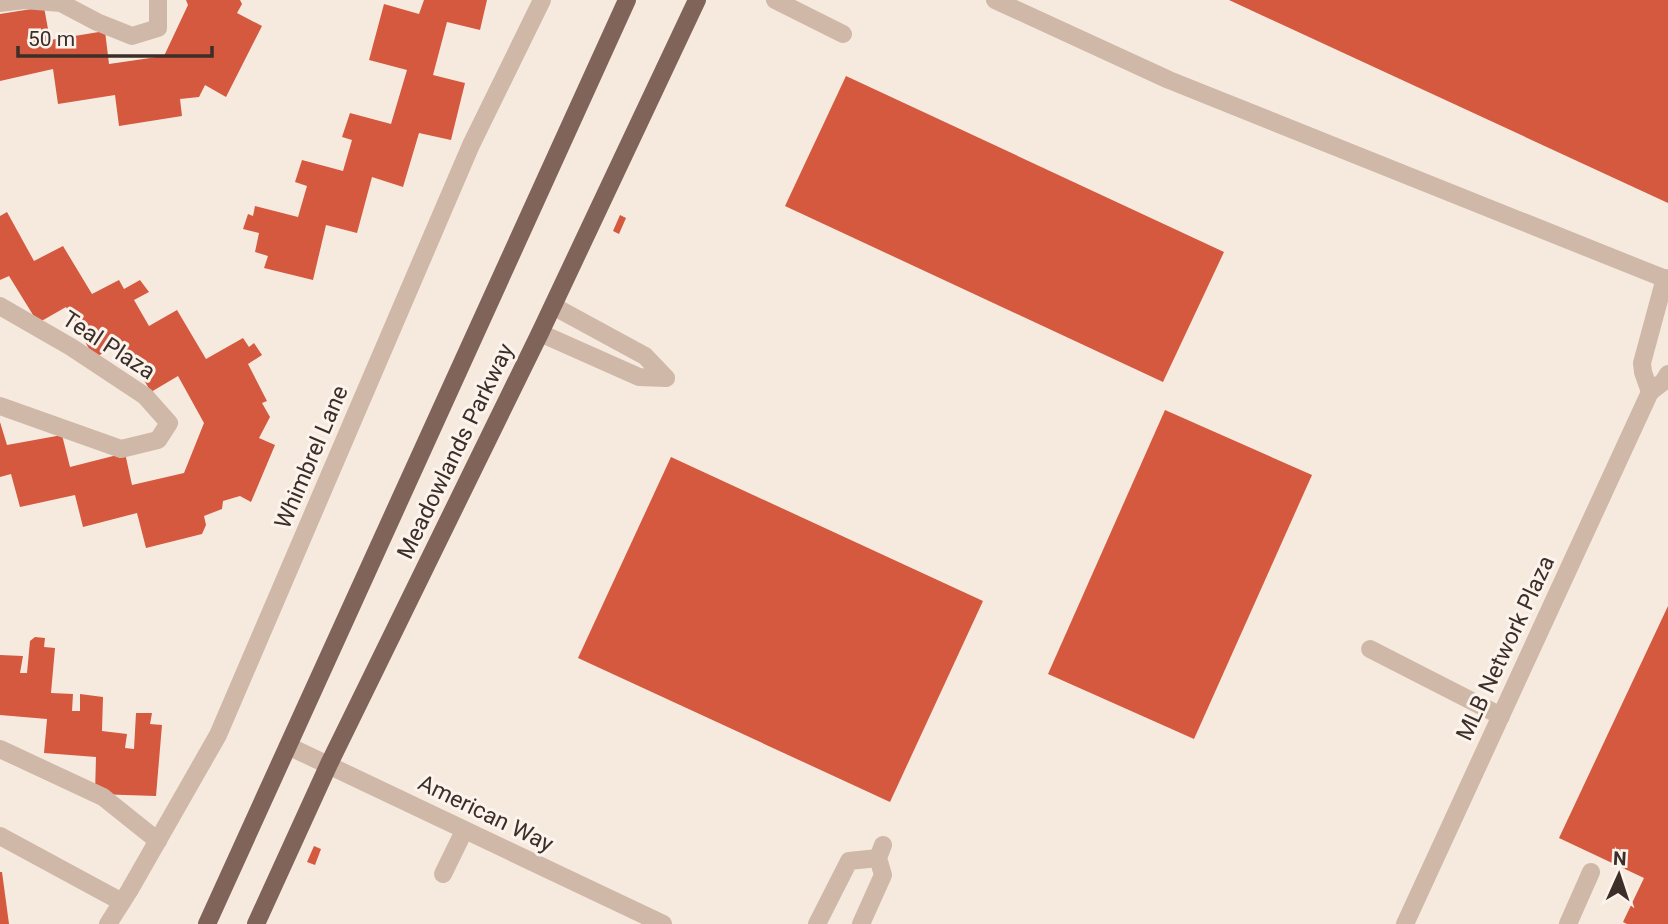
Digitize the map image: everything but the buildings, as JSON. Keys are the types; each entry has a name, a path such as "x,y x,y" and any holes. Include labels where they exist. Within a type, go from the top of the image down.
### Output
{"main road":[{"name":"Meadowlands Parkway","path":"207,924 627,0"},
{"name":"Meadowlands Parkway","path":"256,924 329,764 540,333 697,0"}],"street":[{"path":"0,3 24,0 61,4 132,36 158,28 158,0"},
{"name":"Whimbrel Lane","path":"108,924 218,735 471,145 542,0"},
{"path":"775,0 843,34"},
{"path":"995,0 1169,80 1667,279 1642,363 1650,392 1663,382 1668,374"},
{"name":"Teal Plaza","path":"0,306 71,347 145,396 169,423 158,440 121,449 0,406"},
{"path":"540,333 639,377 666,378 645,356 553,306"},
{"name":"MLB Network Plaza","path":"1409,923 1650,392"},
{"path":"1370,649 1501,716"},
{"name":"American Way","path":"288,746 663,924"},
{"path":"0,749 103,797 158,841"},
{"path":"443,874 464,831"},
{"path":"0,836 122,902"},
{"path":"817,924 849,861 880,852 883,875 861,924"},
{"path":"1568,924 1591,872"}]}
